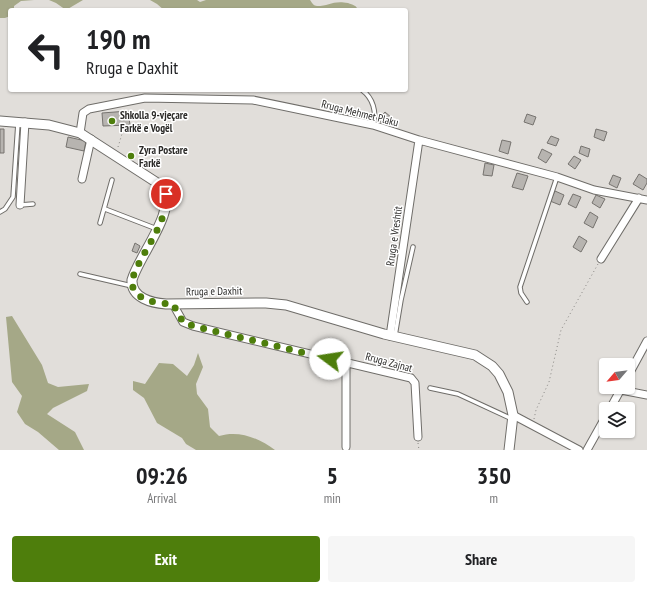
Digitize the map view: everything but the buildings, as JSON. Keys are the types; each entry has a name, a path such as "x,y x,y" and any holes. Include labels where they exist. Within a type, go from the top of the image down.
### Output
{"street":[{"name":"Rruga Mehmet Plaku","path":"80,133 83,113 88,109 145,98 244,99 374,125 419,140 557,177 594,190 647,200"},
{"path":"0,121 49,124 80,133 169,188 166,205 157,228 133,277 133,286"},
{"path":"20,205 21,122"},
{"path":"82,179 91,139"},
{"name":"Rruga e Vreshtit","path":"393,336 419,140"},
{"path":"601,259 639,198"},
{"name":"Rruga e Daxhit","path":"133,286 136,293 142,298 159,303 266,303 286,305 393,336 464,352 484,361 499,374 504,383 511,401 513,417 509,450"},
{"name":"Rruga Zajnat","path":"173,304 183,322 193,326 412,378 415,383 418,437"},
{"path":"635,363 647,341"},
{"path":"346,362 346,447"},
{"path":"635,392 647,395"},
{"path":"513,417 530,424 578,450"},
{"path":"587,450 599,429"}],"lane":[{"path":"364,92 373,104 376,116 374,125"},
{"path":"0,212 8,206 13,197 21,122"},
{"path":"527,302 521,294 520,287 557,177"},
{"path":"100,223 112,180"},
{"path":"20,205 33,204"},
{"path":"105,209 157,228"},
{"path":"393,336 413,247"},
{"path":"80,274 133,286"},
{"path":"430,388 458,394 513,417"}],"path":[{"path":"117,148 122,134"},
{"path":"530,424 535,417 536,410 549,382 562,330 601,259"}],"green space":[{"path":"0,0 34,0 21,1 14,6 14,8 8,8 8,17 0,18"},
{"path":"49,0 83,0 69,8 63,8"},
{"path":"150,0 197,0 200,2 206,0 310,0 317,6 339,2 348,3 356,8 162,8"},
{"path":"12,316 42,365 48,383 58,387 89,384 87,391 53,408 47,414 75,432 84,450 59,450 38,432 25,424 17,412 22,396 12,382 6,317"},
{"path":"198,353 203,367 196,384 197,394 208,409 210,427 219,436 234,434 248,436 275,450 196,450 186,444 182,438 157,423 144,398 133,390 133,381 145,384 159,363 173,364 187,376 194,365"}],"place":[{"name":"Shkolla 9-vjeçare Farkë e Vogël","path":"112,121"},
{"name":"Zyra Postare Farkë","path":"131,156"}],"route":[{"path":"166,194 166,205 162,219 132,280 134,290 139,296 153,302 173,304 183,322 193,326 330,359"}]}
